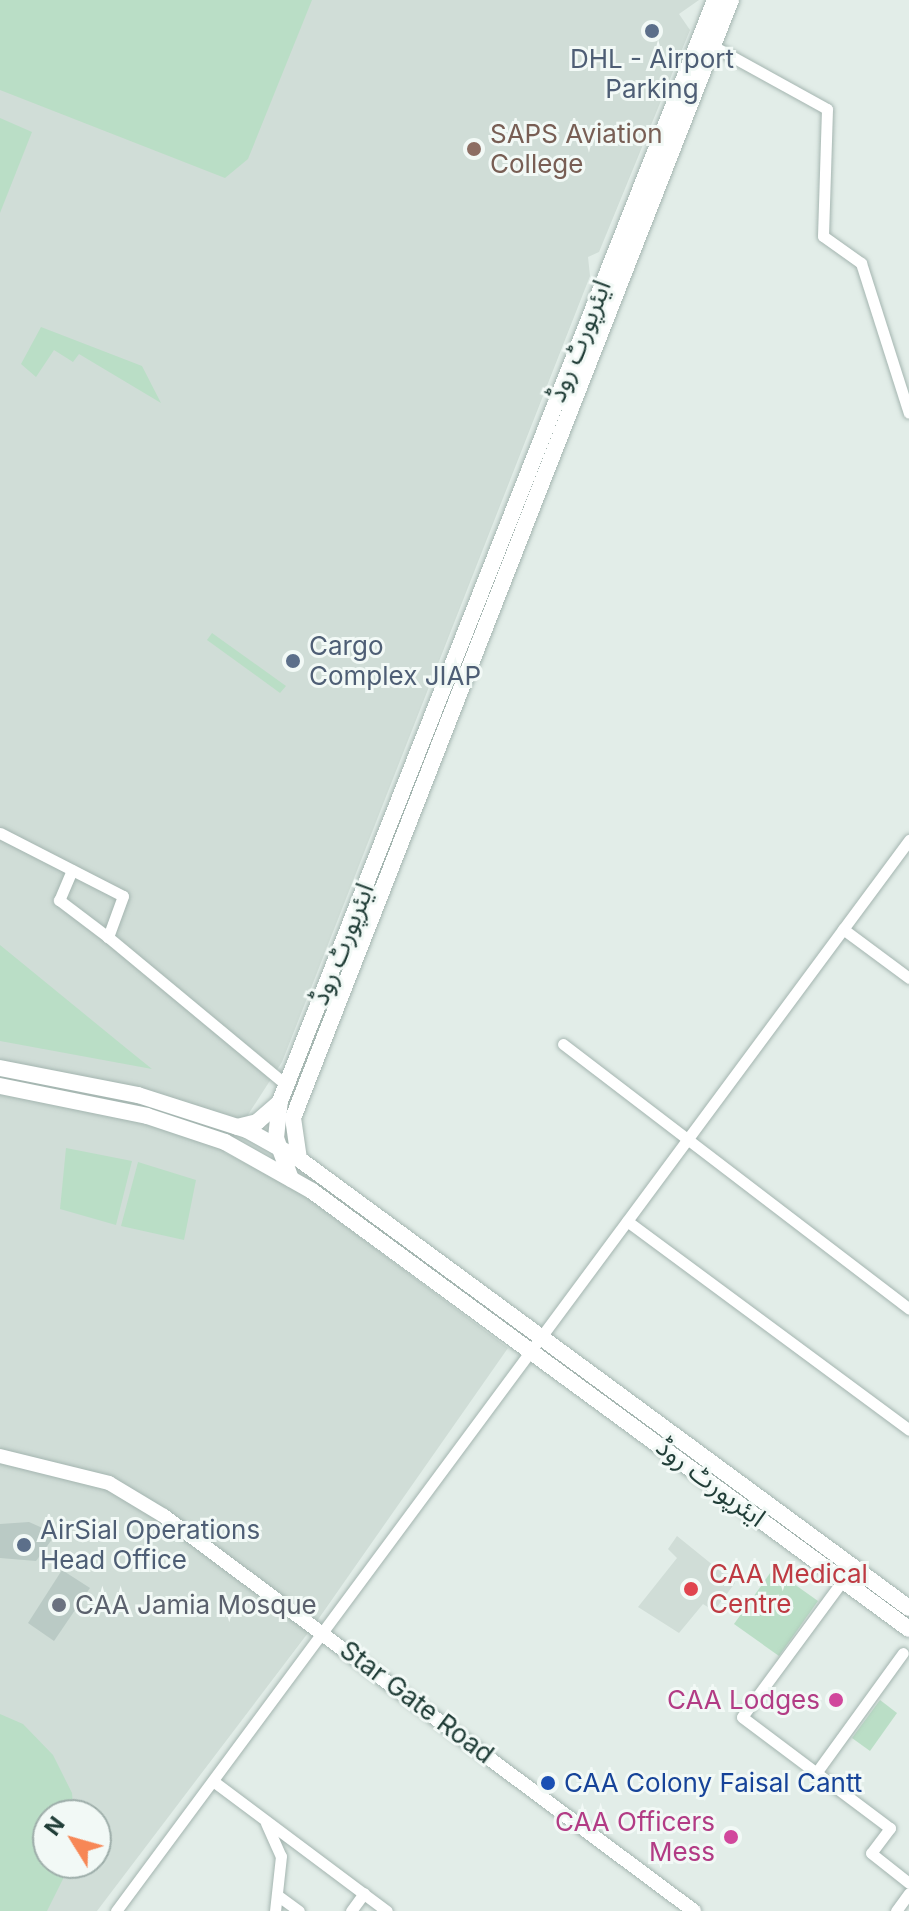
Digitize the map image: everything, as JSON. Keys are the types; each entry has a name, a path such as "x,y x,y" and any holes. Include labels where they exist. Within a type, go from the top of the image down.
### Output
{"main road":[{"name":"ایئرپورٹ روڈ","path":"715,0 283,1093 276,1129 277,1147 291,1179 532,1348 909,1629"},
{"name":"ایئرپورٹ روڈ","path":"293,1118 731,0"},
{"name":"ایئرپورٹ روڈ","path":"0,1068 138,1095 237,1127 299,1159 542,1333 909,1608"},
{"path":"0,1086 147,1116 225,1142 291,1179"},
{"path":"237,1127 257,1122 283,1093"},
{"path":"225,1142 258,1137 293,1118 299,1159"}],"street":[{"path":"713,46 827,109 823,236 861,263 909,413"},
{"path":"0,833 123,896 108,937"},
{"path":"116,1911 321,1630 909,840"},
{"path":"72,870 59,900 108,937 283,1093"},
{"path":"843,929 909,978"},
{"path":"563,1044 909,1309"},
{"path":"627,1221 909,1430"},
{"name":"Star Gate Road","path":"0,1456 109,1483 321,1630 694,1911"},
{"path":"843,1580 742,1717 890,1828 871,1853 909,1883"},
{"path":"816,1773 903,1653"},
{"path":"213,1781 387,1911"},
{"path":"266,1821 281,1856 275,1911"},
{"path":"351,1911 364,1893"},
{"path":"896,1911 909,1893"},
{"path":"277,1895 299,1911"}],"shaded area":[{"path":"0,0 699,0 679,14 690,30 599,252 588,257 590,276 282,1062 224,1152 301,1193 508,1348 317,1621 97,1911 0,1911"},
{"name":"CAA Medical Centre","path":"677,1536 735,1583 714,1611 703,1604 679,1633 638,1607 677,1558 668,1549"}],"green space":[{"path":"0,0 312,0 248,159 225,178 0,90"},
{"path":"0,118 32,132 0,213"},
{"path":"41,327 142,366 161,403 79,354 73,362 54,350 36,377 21,364"},
{"path":"212,633 286,686 280,693 207,640"},
{"path":"0,945 126,1048 152,1069 0,1041"},
{"path":"66,1148 132,1161 116,1225 60,1209"},
{"path":"138,1162 196,1180 184,1240 121,1226"},
{"path":"773,1569 818,1601 779,1656 734,1624"},
{"path":"880,1700 897,1713 870,1751 852,1738"},
{"path":"0,1714 23,1724 53,1755 73,1799 32,1799 32,1879 63,1879 47,1911 0,1911"}],"building":[{"name":"AirSial Operations Head Office","path":"29,1522 56,1534 36,1561 0,1558 0,1524"},
{"name":"CAA Jamia Mosque","path":"62,1570 90,1588 54,1641 28,1623"}],"place":[{"name":"DHL - Airport Parking","path":"652,31"},
{"name":"SAPS Aviation College","path":"474,149"},
{"name":"Cargo Complex JIAP","path":"293,661"},
{"name":"AirSial Operations Head Office","path":"24,1545"},
{"name":"CAA Medical Centre","path":"691,1589"},
{"name":"CAA Jamia Mosque","path":"59,1605"},
{"name":"CAA Lodges","path":"836,1700"},
{"name":"CAA Colony Faisal Cantt","path":"548,1783"},
{"name":"CAA Officers Mess","path":"731,1837"}]}
